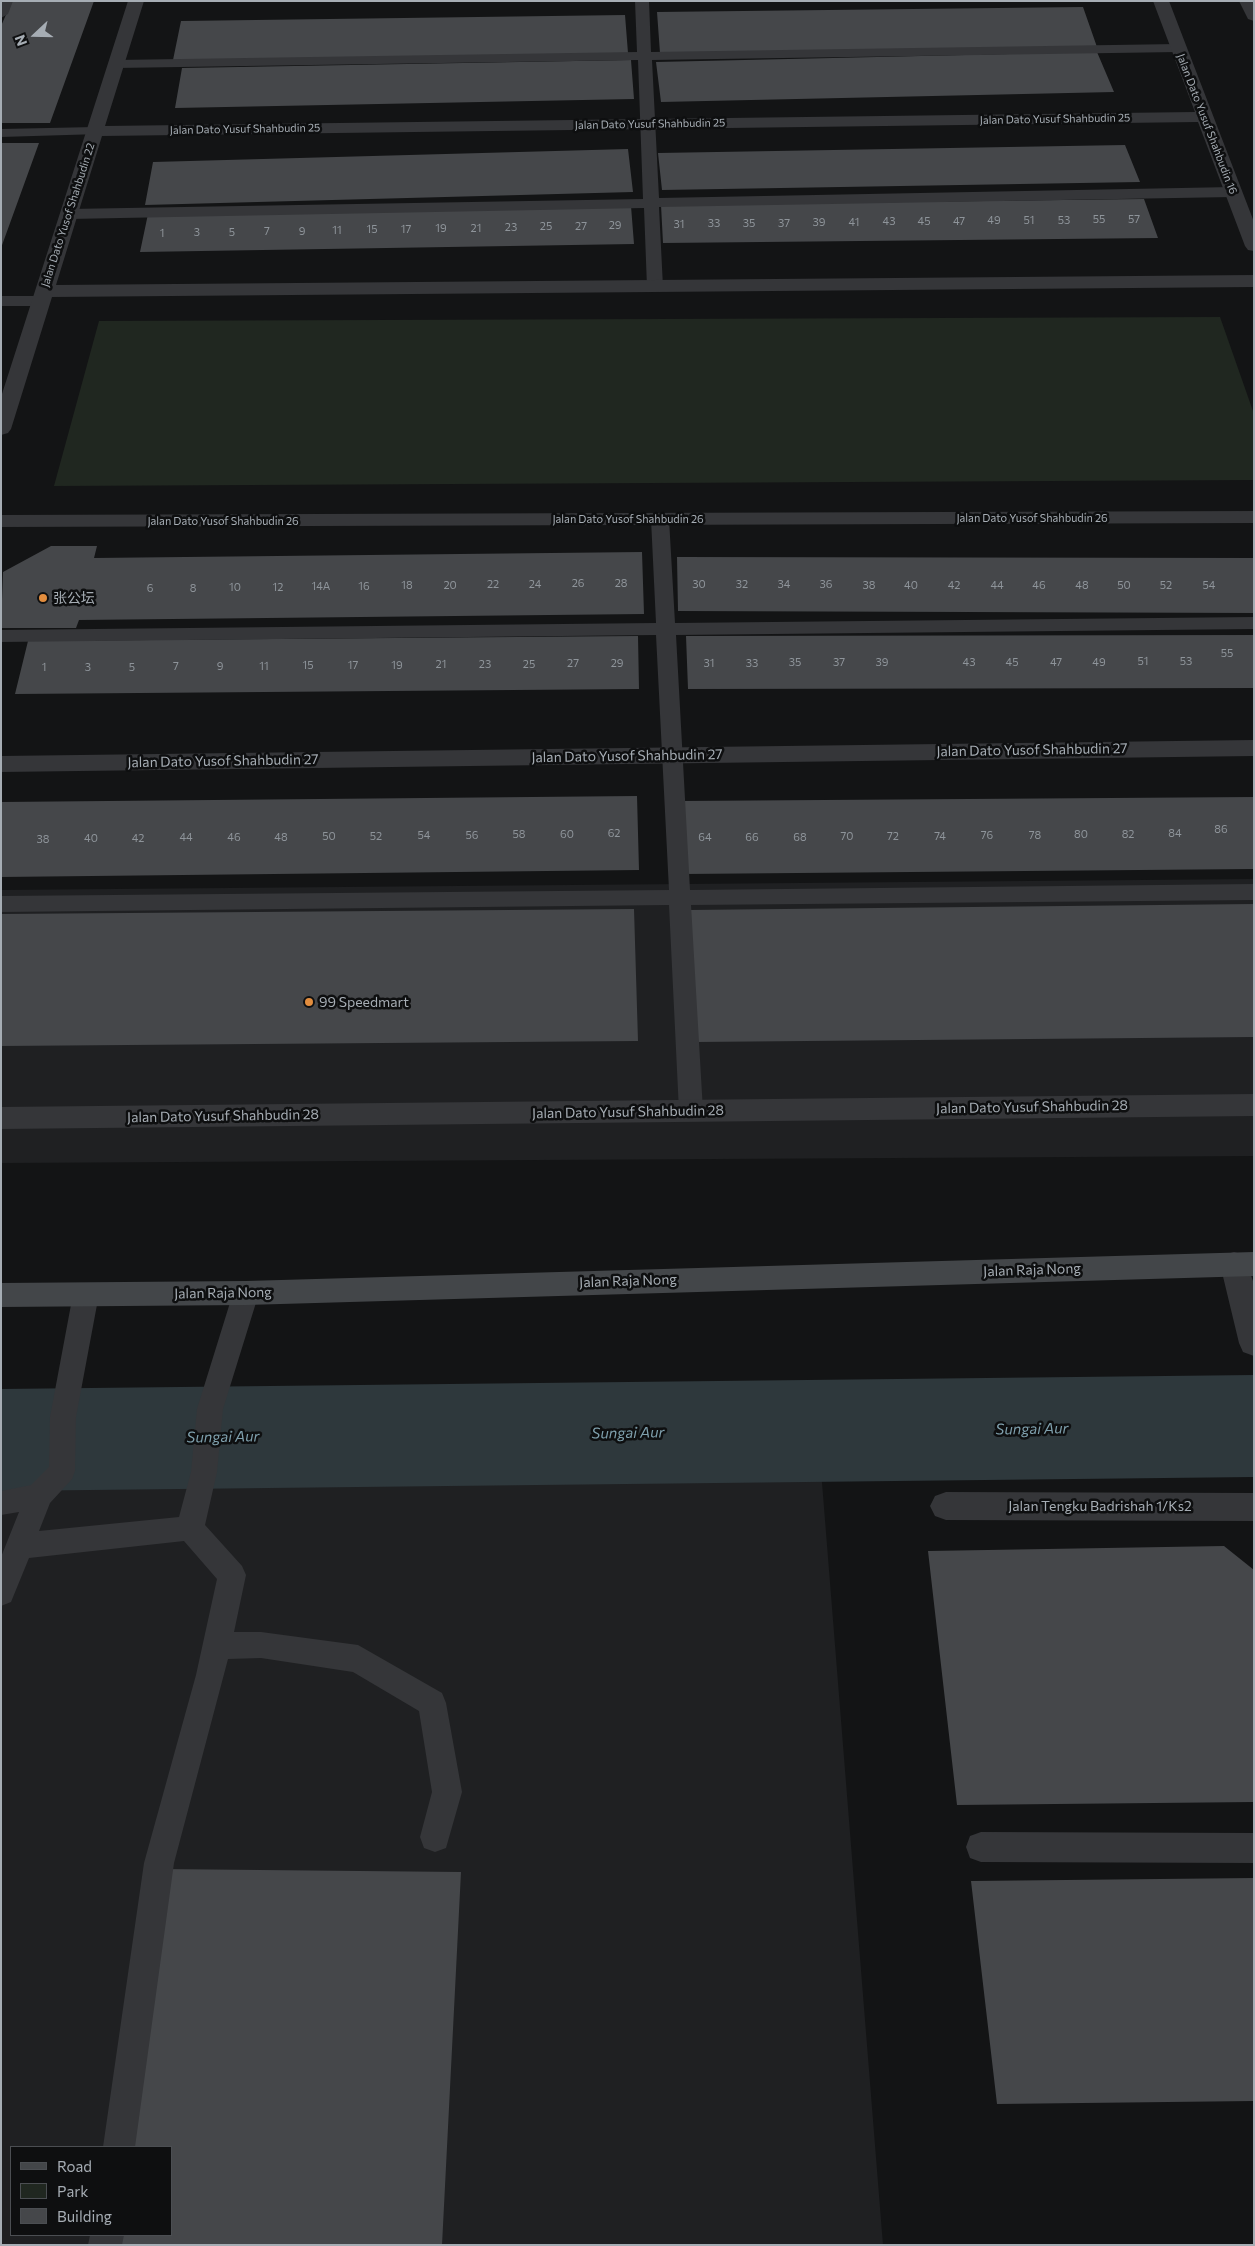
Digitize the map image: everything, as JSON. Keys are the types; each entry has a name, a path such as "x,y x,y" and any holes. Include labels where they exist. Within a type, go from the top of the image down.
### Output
{"main road":[{"name":"Jalan Raja Nong","path":"1,1295 246,1293 1244,1264"}],"street":[{"name":"Jalan Dato Yusof Shahbudin 22","path":"1,429 136,1"},
{"name":"Jalan Dato Yusuf Shahbudin 16","path":"1161,1 1254,246"},
{"path":"1247,1 1254,16"},
{"name":"Jalan Dato Yusuf Shahbudin 25","path":"95,131 1205,117"},
{"path":"43,296 1254,281"},
{"name":"Jalan Dato Yusof Shahbudin 26","path":"1,521 1254,517"},
{"name":"Jalan Dato Yusof Shahbudin 27","path":"1,764 1254,748"},
{"name":"Jalan Dato Yusuf Shahbudin 28","path":"1,1118 1254,1104"},
{"path":"1244,1264 1254,1343"},
{"name":"Jalan Tengku Badrishah 1/Ks2","path":"946,1506 1254,1507"}],"lane":[{"path":"1,14 6,1"},
{"path":"642,1 655,287"},
{"path":"116,64 1178,48"},
{"path":"1,133 95,131"},
{"path":"69,214 1232,192"},
{"path":"1,301 43,296"},
{"path":"660,519 691,1111"},
{"path":"1,636 1254,623"},
{"path":"1,904 1254,892"},
{"path":"190,1528 204,1472 210,1409 246,1293"},
{"path":"1,1593 39,1496 62,1471 63,1418 86,1294"},
{"path":"1,1503 39,1496"},
{"path":"20,1546 190,1528"},
{"path":"119,2146 160,1863 210,1675 232,1575 190,1528"},
{"path":"215,1646 261,1646 358,1659 432,1703 447,1792 435,1837"},
{"path":"981,1847 1254,1848"}],"shaded area":[{"path":"1254,879 1254,1156 1,1163 1,890"},
{"path":"821,1470 883,2245 1,2245 1,1473"}],"green space":[{"path":"1220,317 1254,414 1254,480 54,486 99,321"}],"building":[{"path":"12,1 94,1 50,123 1,123 1,26"},
{"path":"1083,7 1097,47 660,53 657,12"},
{"path":"625,15 628,53 173,60 181,21"},
{"path":"1097,52 1114,92 661,102 656,62"},
{"path":"631,60 634,99 175,108 182,68"},
{"path":"1,143 39,143 1,248"},
{"path":"1125,145 1140,182 662,190 658,153"},
{"path":"628,149 633,192 145,205 153,162"},
{"path":"1144,199 1158,238 663,243 661,205"},
{"path":"631,206 634,244 140,252 148,214"},
{"path":"51,546 97,546 94,558 642,552 644,614 79,620 76,628 1,628 3,572"},
{"path":"677,557 1254,558 1254,613 678,611"},
{"path":"1254,635 1254,688 688,689 686,636"},
{"path":"638,636 639,689 15,694 28,641"},
{"path":"637,796 639,870 1,877 1,802"},
{"path":"1254,797 1254,869 684,874 680,801"},
{"path":"1254,904 1254,1037 696,1042 689,910"},
{"path":"634,909 638,1041 1,1046 1,914"},
{"path":"1224,1546 1254,1570 1254,1802 957,1805 928,1551"},
{"path":"160,1869 461,1872 442,2245 107,2245 108,2236 172,2236 172,2146 121,2146"},
{"path":"1254,1878 1254,2101 997,2104 971,1881"}],"waterway":[{"name":"Sungai Aur","path":"1,1440 1254,1426"}],"place":[{"name":"张公坛","path":"43,598"},
{"name":"99 Speedmart","path":"309,1002"}]}
